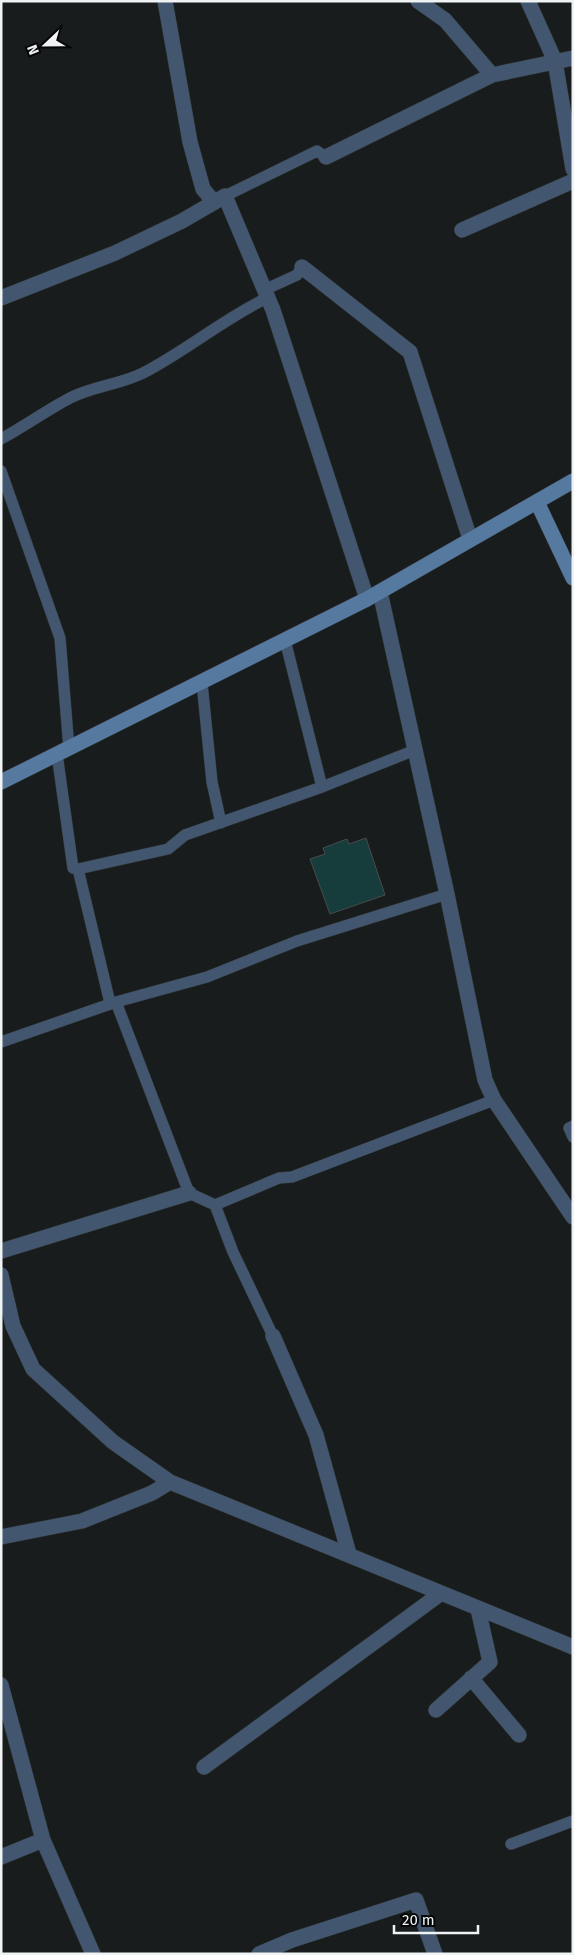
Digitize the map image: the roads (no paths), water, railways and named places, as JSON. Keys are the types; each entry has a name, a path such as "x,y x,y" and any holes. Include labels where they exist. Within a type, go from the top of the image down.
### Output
{"street":[{"path":"165,1 190,142 203,189 220,199 266,294 374,596 415,750 485,1080 494,1100 573,1217"},
{"path":"418,1 445,20 492,75"},
{"path":"528,1 555,61 573,168"},
{"path":"326,157 492,75 573,58"},
{"path":"462,230 573,181"},
{"path":"1,298 115,252 182,221 220,199"},
{"path":"302,267 410,352 470,539"},
{"path":"1,782 374,596 573,480"},
{"path":"537,502 573,578"},
{"path":"1,1250 188,1193"},
{"path":"1,1275 14,1326 33,1369 113,1442 170,1482 350,1554 440,1594 573,1647"},
{"path":"273,1336 316,1435 350,1554"},
{"path":"1,1537 82,1521 152,1493 170,1482"},
{"path":"204,1767 440,1594"},
{"path":"436,1710 490,1662 478,1609"},
{"path":"471,1678 519,1735"},
{"path":"1,1685 44,1840 93,1954"},
{"path":"1,1857 44,1840"},
{"path":"259,1954 292,1940 416,1900 435,1954"}],"lane":[{"path":"220,199 317,151 326,157"},
{"path":"1,439 70,398 93,388 119,384 144,372 297,275 302,267"},
{"path":"1,471 60,638 63,751 73,868 78,869 168,848 185,836 322,787 415,750"},
{"path":"285,640 322,787"},
{"path":"202,683 212,782 221,823"},
{"path":"78,869 113,1002 188,1193 215,1205 233,1252 273,1336"},
{"path":"1,1042 113,1002 207,977 297,940 447,894"},
{"path":"215,1205 279,1178 292,1177 494,1100"},
{"path":"573,1126 569,1128 573,1137"},
{"path":"511,1844 573,1820"}]}
